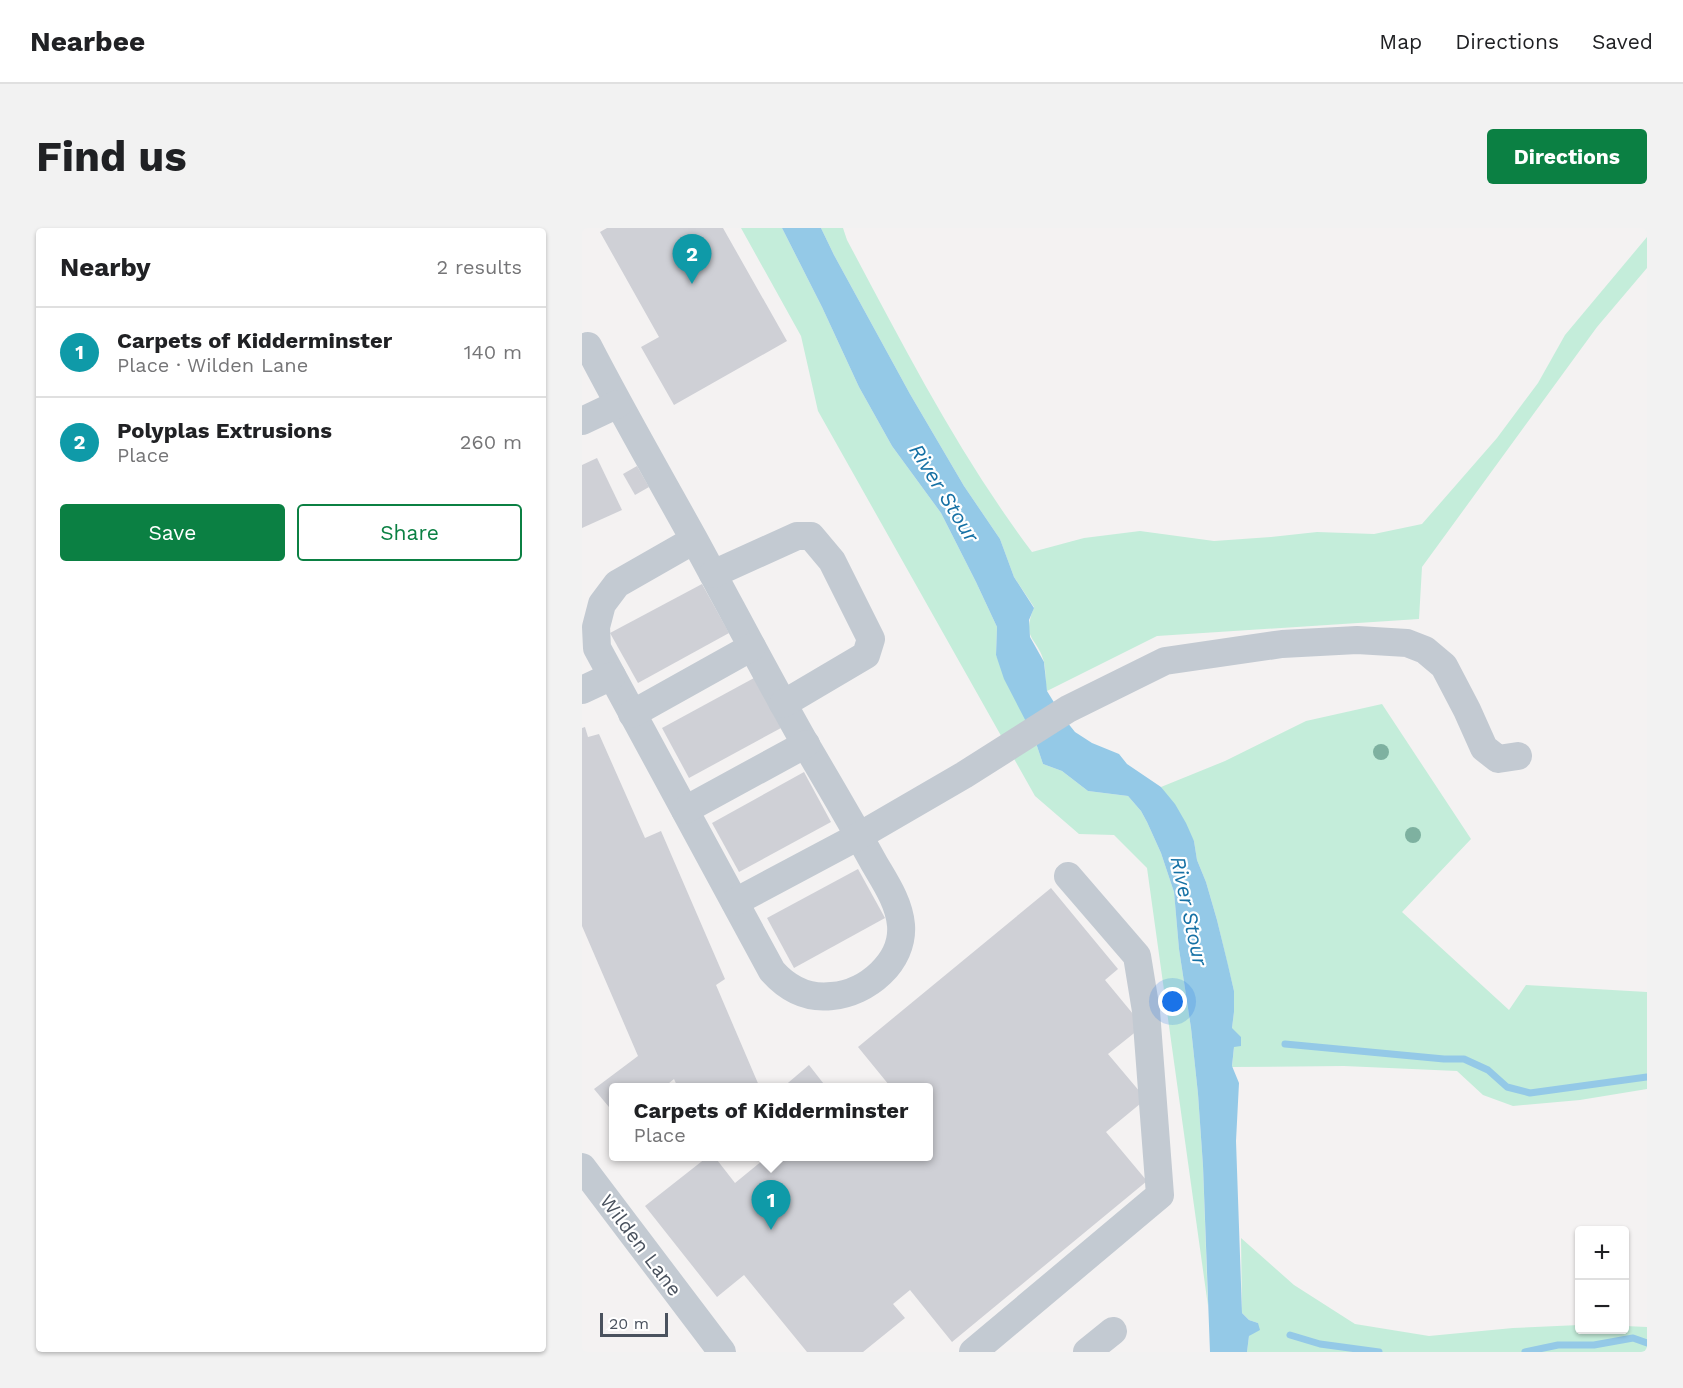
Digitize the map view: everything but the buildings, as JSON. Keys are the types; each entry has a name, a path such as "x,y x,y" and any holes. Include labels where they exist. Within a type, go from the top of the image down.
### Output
{"street":[{"path":"588,346 618,404 694,540 713,574 783,704 896,904 901,935 898,948 881,974 860,989 833,996 808,995 788,986 772,971 597,648 596,627 602,604 617,584 694,540"},
{"path":"582,422 618,404"},
{"path":"713,574 797,536 811,536 832,561 871,639 866,655 783,704"},
{"path":"735,902 859,836 1019,741 1068,709 1165,661 1282,644 1357,640 1407,643 1425,650 1444,666 1484,748 1498,759 1518,756"},
{"path":"632,714 752,647"},
{"path":"582,690 612,676"},
{"path":"685,810 806,744"},
{"path":"973,1352 1160,1195 1146,1011 1137,956 1068,876"},
{"name":"Wilden Lane","path":"582,1167 722,1352"},
{"path":"1087,1352 1113,1331"}],"green space":[{"path":"741,228 782,228 859,387 892,446 941,513 976,582 997,627 996,655 1034,737 1043,764 1062,771 1088,791 1128,796 1141,811 1161,853 1174,892 1198,1094 1208,1306 1147,868 1114,835 1079,834 1035,796 818,411 801,336"},
{"path":"821,228 843,228 847,240 956,439 1032,552 1084,538 1140,531 1214,541 1317,532 1374,534 1422,524 1497,438 1538,383 1565,335 1647,237 1647,268 1597,327 1422,567 1419,619 1157,636 1047,691 1044,662 1032,638 1029,626 1034,607 1014,577 1000,539 964,486 910,394"},
{"path":"1382,704 1471,839 1402,912 1509,1010 1526,985 1647,992 1647,1089 1580,1100 1513,1106 1483,1095 1457,1071 1344,1066 1232,1067 1234,991 1217,920 1197,860 1194,841 1161,787 1225,761 1306,721"},
{"path":"1241,1238 1294,1285 1355,1324 1429,1336 1575,1325 1575,1334 1629,1334 1629,1326 1647,1327 1647,1352 1247,1352 1249,1336 1258,1323 1249,1320 1242,1313"}],"water":[{"name":"River Stour","path":"782,228 821,228 910,394 964,486 1000,539 1014,577 1034,608 1029,620 1030,637 1044,662 1047,691 1063,717 1075,732 1092,743 1119,754 1127,764 1161,787 1175,804 1194,841 1197,860 1217,920 1234,991 1232,1028 1241,1037 1241,1046 1234,1047 1232,1066 1239,1083 1236,1141 1242,1313 1249,1320 1258,1323 1260,1330 1249,1336 1247,1352 1210,1352 1198,1094 1174,892 1161,853 1141,811 1128,796 1088,791 1062,771 1043,764 1034,737 1004,679 996,655 997,627 976,582 941,513 892,446 859,387"}],"waterway":[{"path":"1285,1044 1464,1059 1488,1070 1507,1087 1530,1093 1647,1077"},
{"path":"1290,1335 1320,1344 1379,1352"},
{"path":"1525,1352 1558,1345 1594,1345 1633,1338 1647,1343"}],"place":[{"name":"Polyplas Extrusions","path":"692,284"},
{"name":"Carpets of Kidderminster","path":"771,1230"}]}
